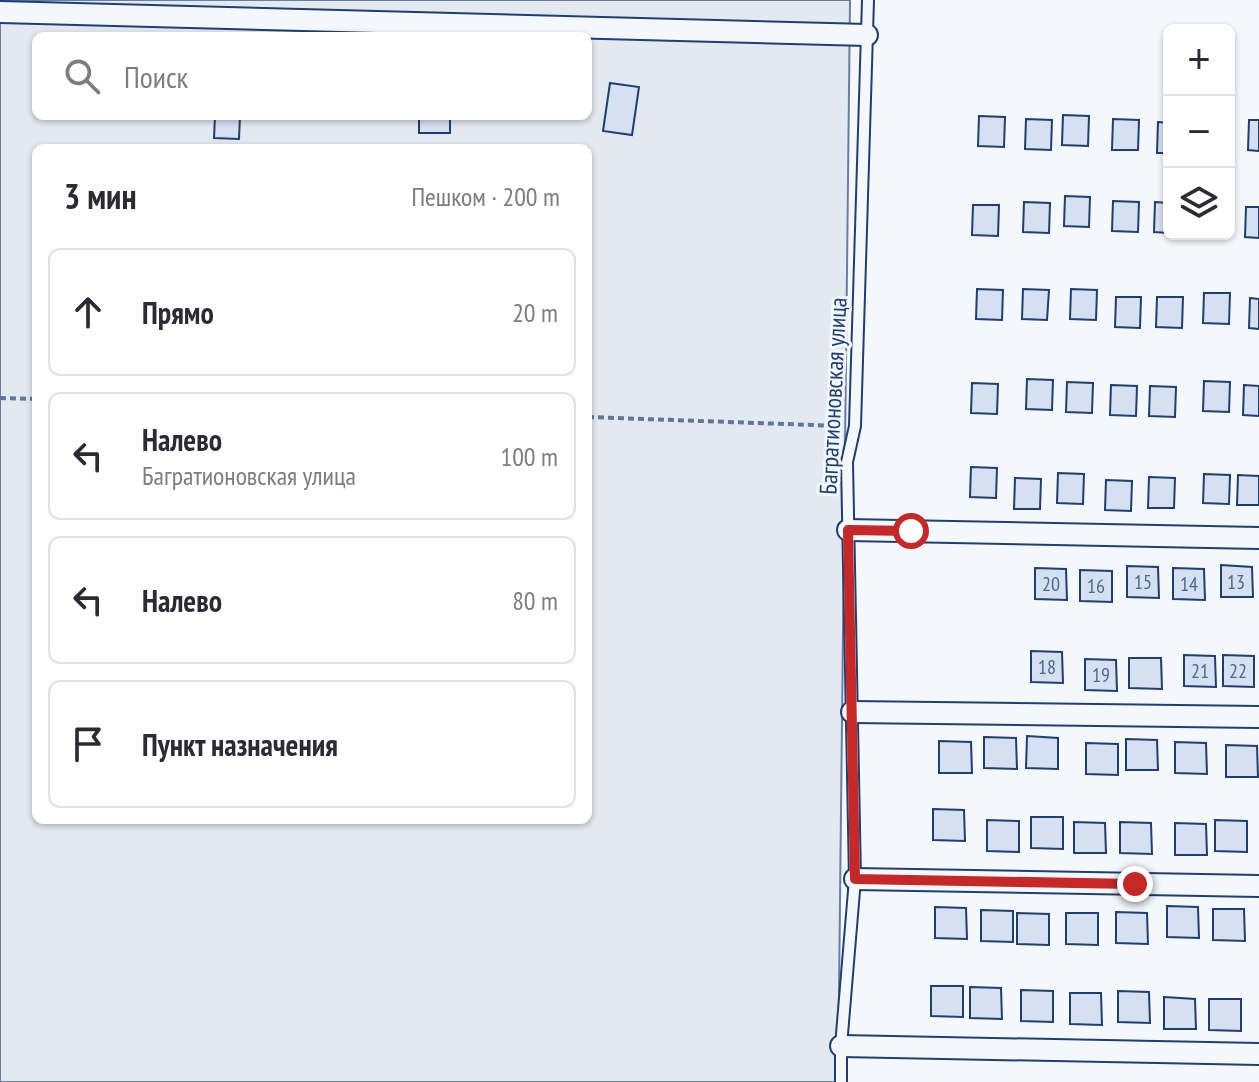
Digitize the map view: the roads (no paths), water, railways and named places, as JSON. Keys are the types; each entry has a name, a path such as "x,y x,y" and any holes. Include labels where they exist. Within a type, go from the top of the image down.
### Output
{"street":[{"path":"0,12 867,35"},
{"path":"848,530 1259,538"},
{"path":"852,712 1259,717"},
{"path":"855,879 1259,886"},
{"path":"841,1046 1259,1054"}],"lane":[{"name":"Багратионовская улица","path":"841,1082 841,1046 855,879 847,462 855,426 868,0"}]}
